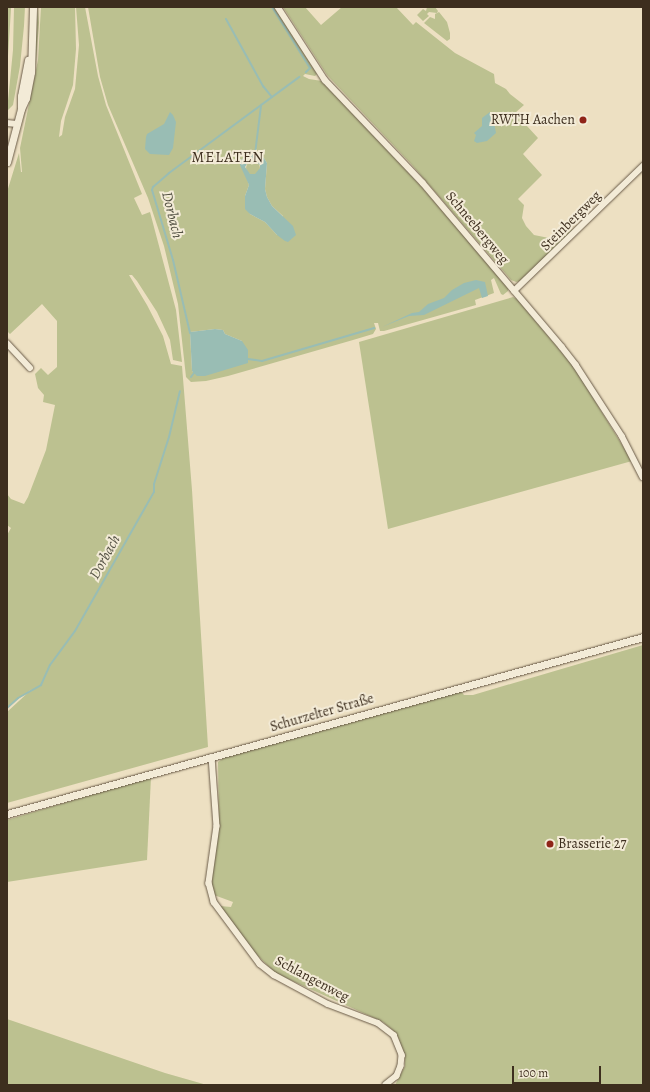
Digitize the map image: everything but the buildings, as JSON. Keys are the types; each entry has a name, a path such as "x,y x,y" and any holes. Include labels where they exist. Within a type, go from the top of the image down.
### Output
{"street":[{"path":"7,162 21,109 21,96 32,47 33,7"},
{"name":"Schneebergweg","path":"278,7 325,80 423,183 576,365 622,436 643,476"},
{"path":"7,123 17,124"},
{"name":"Steinbergweg","path":"514,291 643,166"},
{"path":"7,343 30,368"},
{"name":"Schurzelter Straße","path":"7,814 643,637"},
{"name":"Schlangenweg","path":"212,757 216,826 209,883 214,902 260,964 274,975 328,1004 378,1023 394,1035 402,1055 401,1066 397,1076 386,1085"}],"green space":[{"path":"7,7 11,7 11,9 7,72"},
{"path":"14,7 25,7 24,26 20,66 13,105 7,111 13,50"},
{"path":"38,7 39,23 36,62 19,143 34,68"},
{"path":"41,7 75,7 76,49 73,85 61,121 59,137 62,135 65,117 75,89 79,45 76,7 85,7 98,76 106,105 142,194 134,198 142,215 150,212 176,310 182,362 173,360 170,340 157,312 137,281 132,275 129,275 163,336 171,364 182,366 192,490 208,747 7,803 7,712 32,689 7,707 7,535 11,528 7,525 7,494 11,499 24,504 28,497 46,450 55,405 43,402 44,395 38,388 35,374 41,368 48,375 57,367 57,321 42,304 10,334 7,331 7,192 19,153 22,172 20,148 38,60"},
{"path":"88,7 275,7 317,74 315,76 305,74 303,76 309,79 322,81 419,184 508,287 508,291 503,295 501,294 494,278 491,280 494,293 475,300 476,305 384,331 380,331 378,323 374,323 376,329 373,334 228,376 206,381 191,382 186,377 178,304 164,246 148,198 108,105 100,77","holes":["256,153 262,155 267,163 265,189 267,197 272,206 283,216 277,235 265,222 250,214 245,196 249,185 241,160 247,155","215,329 223,330 225,334 242,341 196,374 192,371 190,332"]},
{"path":"283,7 305,7 321,25 342,7 396,7 413,25 416,22 455,53 494,74 495,83 506,89 524,105 515,113 538,138 523,154 542,175 518,199 524,205 522,218 526,226 534,235 549,238 559,234 567,226 573,230 521,281 516,282 511,280 412,165 327,75"},
{"path":"427,7 435,7 438,11 437,13 429,12 427,14 429,16 423,21 417,15 423,9 426,11"},
{"path":"439,12 447,22 450,39 447,41 424,23 430,17 435,19 435,14"},
{"path":"253,161 258,163 260,168 258,173 253,175 248,173 246,168 248,163"},
{"path":"513,297 517,299 574,367 632,461 388,529 359,342"},
{"path":"643,645 643,1085 395,1085 405,1066 405,1055 396,1033 383,1022 275,973 255,953 220,906 231,907 233,902 214,895 210,877 219,826 218,762 225,757 460,690 464,695 473,695"},
{"path":"151,777 147,860 7,882 7,820"},
{"path":"7,1019 165,1073 207,1085 7,1085"}],"water":[{"path":"170,112 176,122 173,148 169,155 150,154 145,149 147,134 164,124"},
{"path":"490,112 493,117 496,133 487,141 477,143 474,141 476,135 474,133 482,126 482,118"},
{"path":"256,153 262,155 267,163 265,189 267,197 272,206 293,226 296,235 288,242 277,235 265,222 250,214 245,209 245,196 249,185 240,165 241,160 247,155","holes":["255,161 260,165 260,168 255,174 250,174 245,167 248,162"]},
{"path":"476,280 485,282 488,296 482,298 479,288 424,315 409,316 382,327 412,313 419,312 428,304 444,298 452,290 464,283"},
{"path":"215,329 223,330 225,334 242,341 248,350 248,363 205,376 197,376 192,371 190,332"}],"waterway":[{"name":"Dorbach","path":"272,7 310,68 306,72"},
{"path":"226,19 263,86 272,97"},
{"name":"Dorbach","path":"190,333 173,260 152,190 153,187 169,173 299,77"},
{"path":"255,154 261,106"},
{"path":"248,359 262,361 374,328"},
{"name":"Dorbach","path":"191,377 196,370"},
{"name":"Dorbach","path":"7,708 18,698 41,685 50,665 75,631 154,492 154,484 169,437 180,391"}],"place":[{"name":"RWTH Aachen","path":"583,120"},
{"name":"Brasserie 27","path":"550,844"}],"district":[{"name":"MELATEN","path":"228,158"}]}
